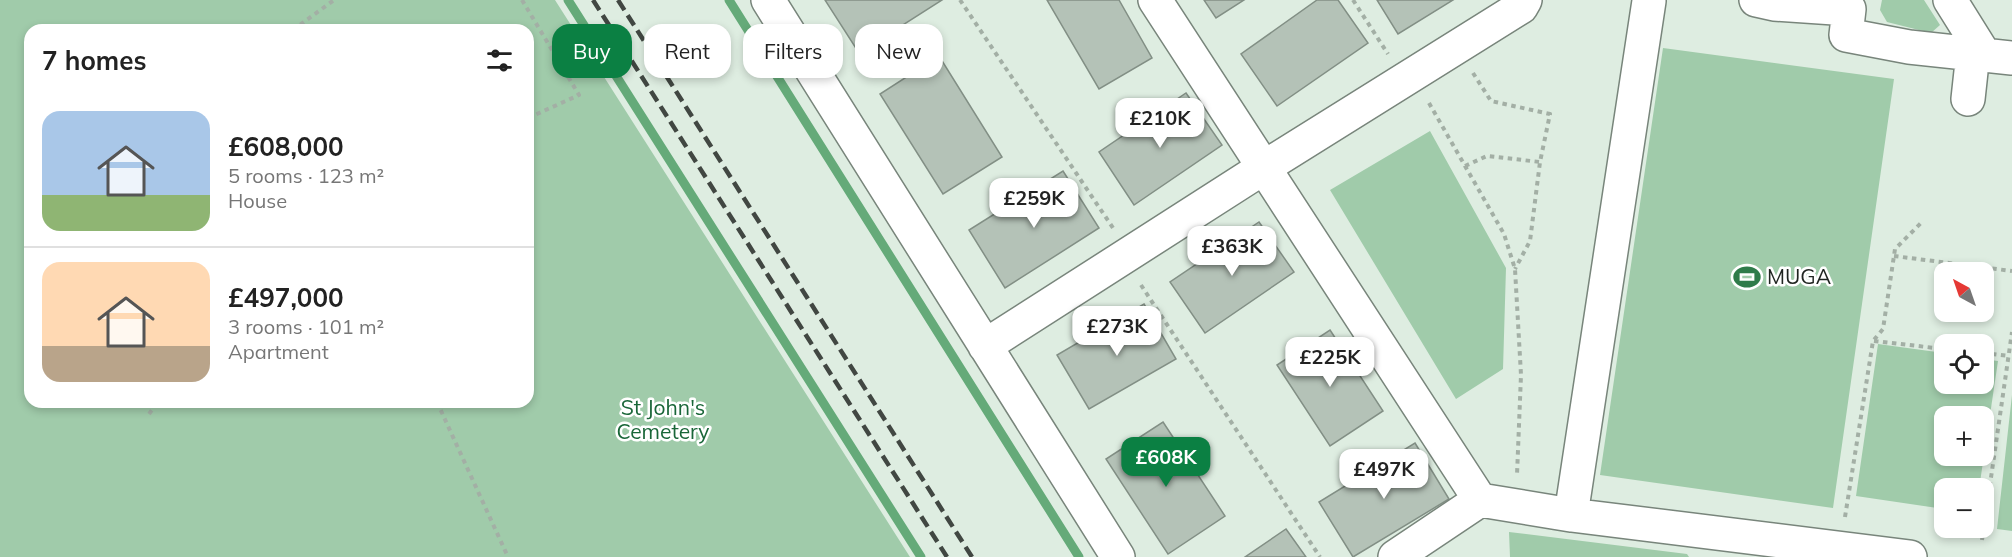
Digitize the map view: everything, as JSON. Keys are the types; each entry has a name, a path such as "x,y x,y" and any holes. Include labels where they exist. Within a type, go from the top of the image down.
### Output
{"lane":[{"path":"768,0 1118,557"},
{"path":"1155,0 1480,500"},
{"path":"986,346 1263,168 1521,7 1525,0"},
{"path":"1571,515 1649,0"},
{"path":"1756,0 1774,4 1849,9 1846,35 1910,47 1990,56"},
{"path":"1950,0 1990,56"},
{"path":"1968,99 1990,56"},
{"path":"1402,555 1480,500 1761,551 1910,557"}],"path":[{"path":"300,24 334,0"},
{"path":"522,0 579,95 534,115"},
{"path":"960,0 1320,557"},
{"path":"1353,0 1409,77 1465,166 1504,234 1515,269 1521,375 1515,506"},
{"path":"1455,48 1491,101 1550,114 1540,162 1530,241 1515,269"},
{"path":"1465,166 1487,156 1540,162"},
{"path":"1844,520 1873,341 1883,329 1893,256 1895,249 1921,223"},
{"path":"1893,256 2012,271"},
{"path":"1983,540 2012,332"},
{"path":"1873,341 1934,348"},
{"path":"1994,354 2009,356"},
{"path":"149,414 154,408"},
{"path":"440,408 508,557"}],"green space":[{"name":"St John's Cemetery","path":"0,0 555,0 570,24 552,24 552,78 605,78 910,557 0,557"},
{"path":"1882,0 1924,0 1940,25 1931,33 1887,22 1880,10"},
{"name":"MUGA","path":"1663,48 1894,79 1833,508 1600,475"},
{"path":"1430,131 1506,268 1503,369 1456,399 1330,190"},
{"path":"1878,344 1934,352 1934,394 1993,394 1991,406 1934,406 1934,466 1982,466 1981,478 1934,478 1934,508 1856,496"},
{"path":"1994,360 1998,361 1994,388"},
{"path":"2012,395 2012,531 1997,529"},
{"path":"1509,532 1687,554 1689,557 1510,557"}],"building":[{"path":"825,0 942,0 904,24 855,24 855,47 843,28 843,24 840,24"},
{"path":"1047,0 1119,0 1152,58 1099,89"},
{"path":"1204,0 1244,0 1216,18"},
{"path":"1317,0 1338,0 1368,43 1277,106 1241,54"},
{"path":"1377,0 1453,0 1398,34"},
{"path":"943,62 1002,157 943,194 880,94 905,78 943,78"},
{"path":"1186,93 1222,145 1134,205 1099,152"},
{"path":"1063,171 1099,228 1005,288 969,230"},
{"path":"1259,222 1294,272 1205,333 1170,282"},
{"path":"1144,304 1176,359 1089,409 1057,355"},
{"path":"1330,330 1383,411 1330,446 1277,365"},
{"path":"1163,422 1225,516 1168,554 1106,459"},
{"path":"1415,443 1449,499 1353,557 1319,502"},
{"path":"1286,529 1306,557 1245,557"}],"waterway":[{"path":"568,0 921,557"},
{"path":"729,0 1079,557"}],"railway":[{"path":"593,0 947,557"},
{"path":"618,0 972,557"}],"place":[{"name":"MUGA","path":"1747,277"}]}
